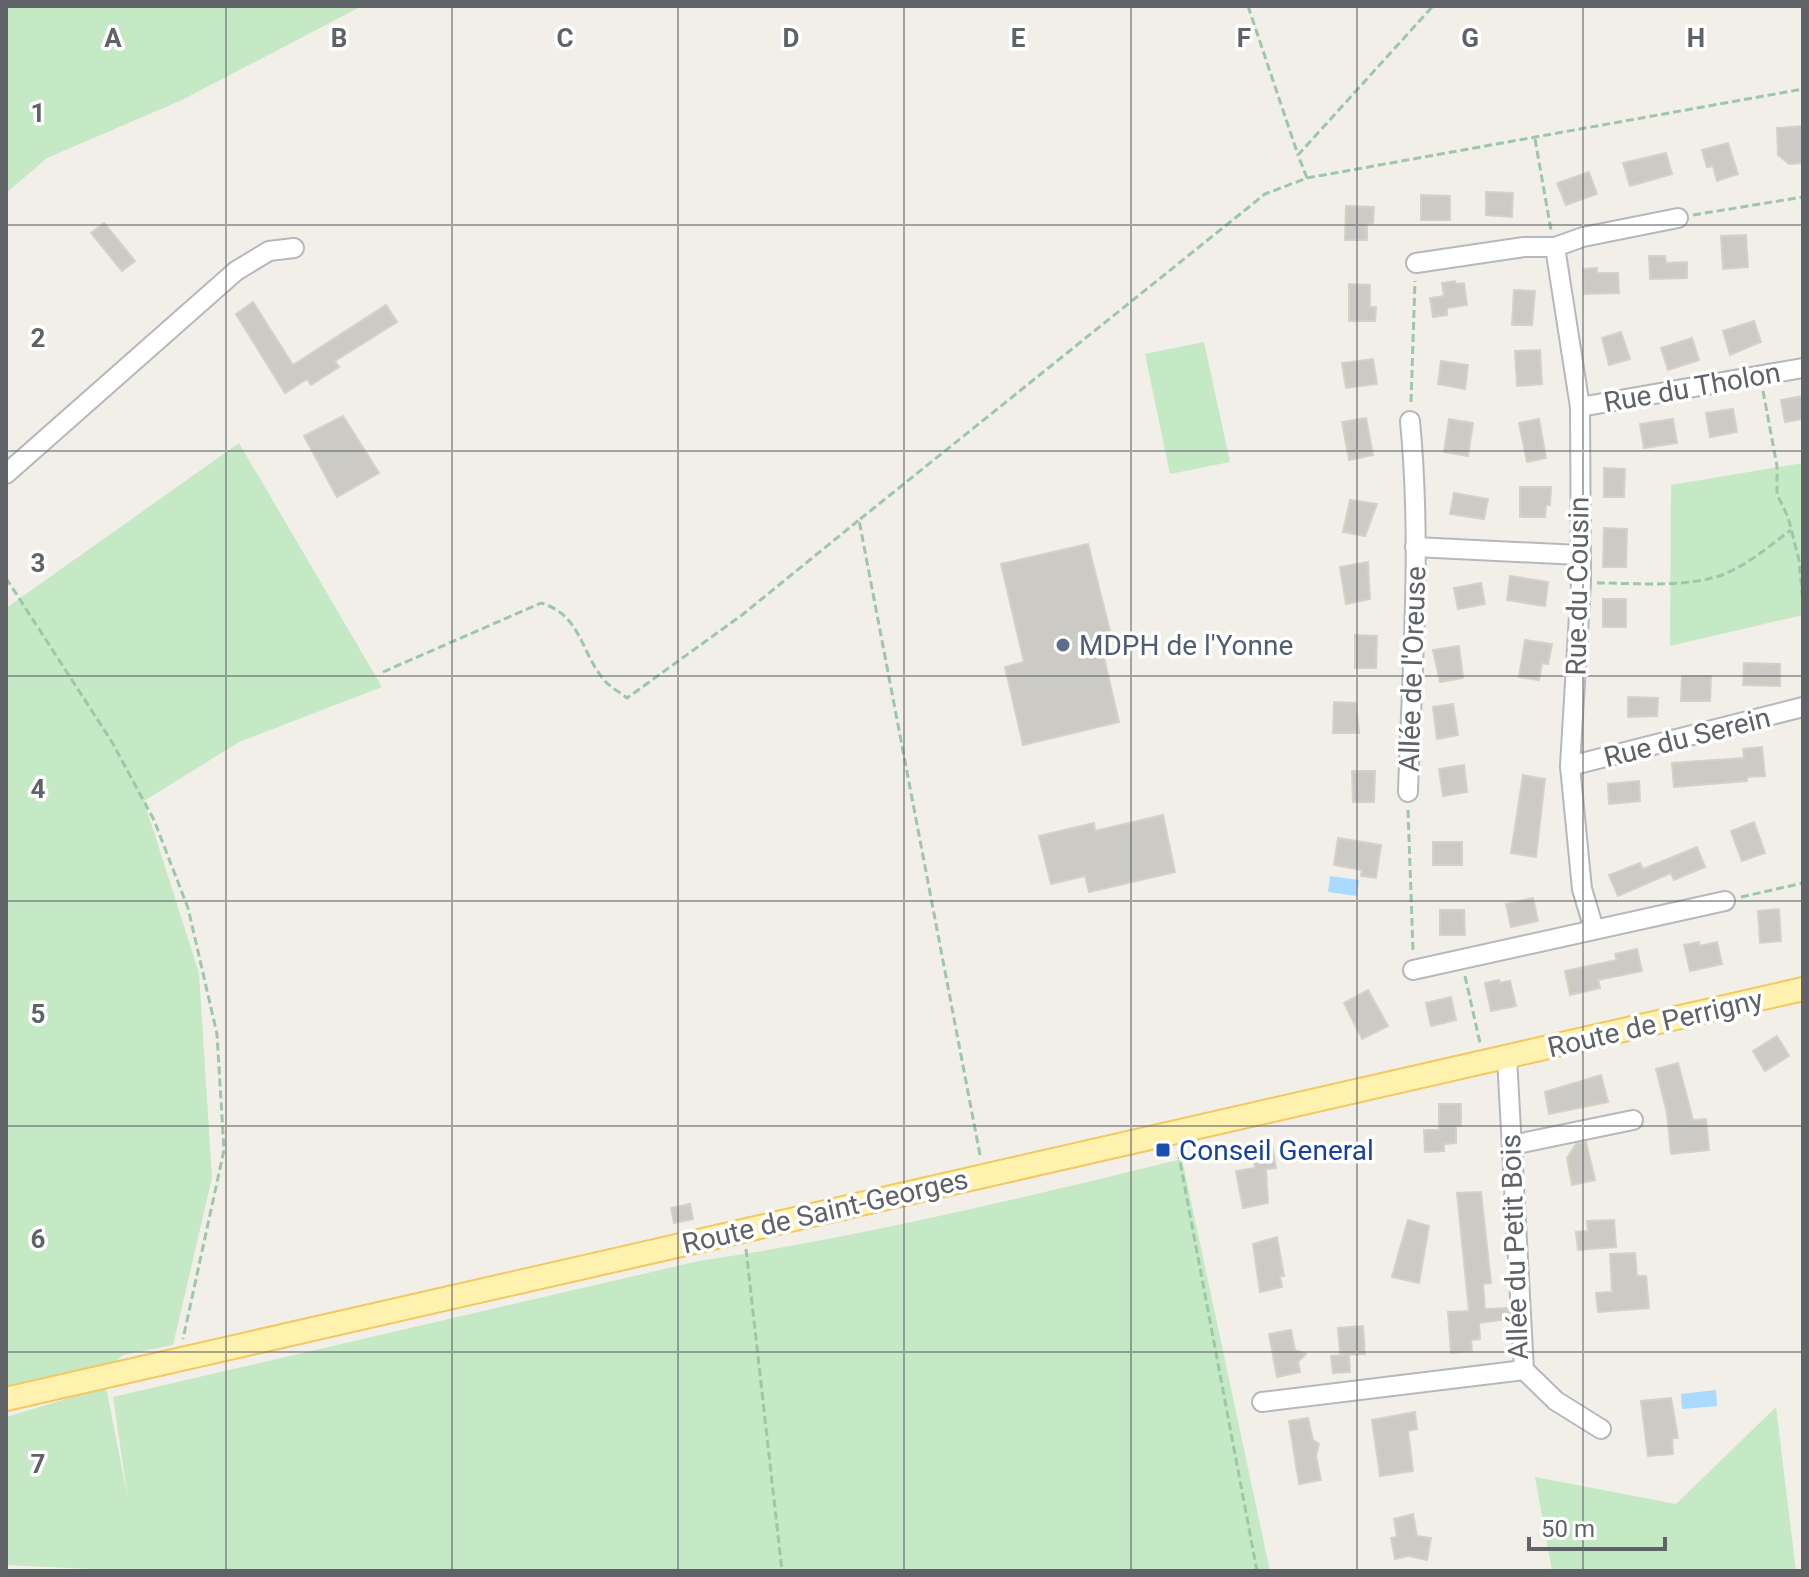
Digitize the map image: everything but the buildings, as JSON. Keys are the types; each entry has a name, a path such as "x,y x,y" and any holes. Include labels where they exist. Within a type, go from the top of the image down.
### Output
{"main road":[{"name":"Route de Perrigny","path":"1496,1059 1803,989"},
{"name":"Route de Saint-Georges","path":"6,1399 1496,1059"}],"street":[{"path":"1416,263 1524,247 1555,247 1678,218"},
{"name":"Rue du Cousin","path":"1555,247 1580,407 1581,582 1570,766 1582,889 1594,929"},
{"path":"6,474 236,271 269,251 294,248"},
{"name":"Rue du Tholon","path":"1580,407 1803,368"},
{"name":"Allée de l'Oreuse","path":"1408,792 1416,477 1410,421"},
{"name":"Allée de l'Oreuse","path":"1415,547 1579,555"},
{"name":"Rue du Serein","path":"1570,766 1803,707"},
{"path":"1413,970 1725,901"},
{"name":"Allée du Petit Bois","path":"1262,1402 1524,1370 1512,1145 1496,1059"},
{"path":"1512,1145 1633,1120"},
{"path":"1524,1370 1556,1401 1601,1429"}],"path":[{"path":"1248,6 1307,178"},
{"path":"1298,155 1433,6"},
{"path":"383,672 541,603 559,608 585,643 605,682 627,698 742,615 1265,194 1307,178 1803,89"},
{"path":"1535,139 1555,247"},
{"path":"1678,218 1803,197"},
{"path":"1410,421 1416,263"},
{"path":"1760,376 1777,466 1777,494 1791,530 1803,601"},
{"path":"859,520 984,1174"},
{"path":"1581,582 1670,583 1721,575 1740,566 1791,530"},
{"path":"6,578 112,742 154,820 188,908 217,1034 224,1150 179,1358"},
{"path":"1408,792 1413,970"},
{"path":"1725,901 1803,883"},
{"path":"1461,959 1496,1059"},
{"path":"1175,1131 1257,1571"},
{"path":"746,1230 782,1571"}],"green space":[{"path":"6,6 362,6 182,100 47,158 6,193"},
{"path":"1204,342 1230,462 1170,474 1145,354"},
{"path":"239,443 382,687 239,742 144,801 199,973 212,1178 173,1345 123,1355 113,1364 6,1398 6,604 9,606"},
{"path":"1803,463 1803,615 1670,646 1671,485"},
{"path":"1182,1159 1270,1571 136,1571 6,1565 6,1417 106,1387 128,1499 113,1397 699,1261 881,1228"},
{"path":"1776,1407 1796,1571 1552,1571 1535,1477 1676,1504"}],"water":[{"path":"1330,876 1359,880 1357,896 1328,892"},
{"path":"1716,1390 1717,1406 1682,1409 1681,1394"}],"place":[{"name":"MDPH de l'Yonne","path":"1063,645"},
{"name":"Conseil General","path":"1163,1150"}]}
